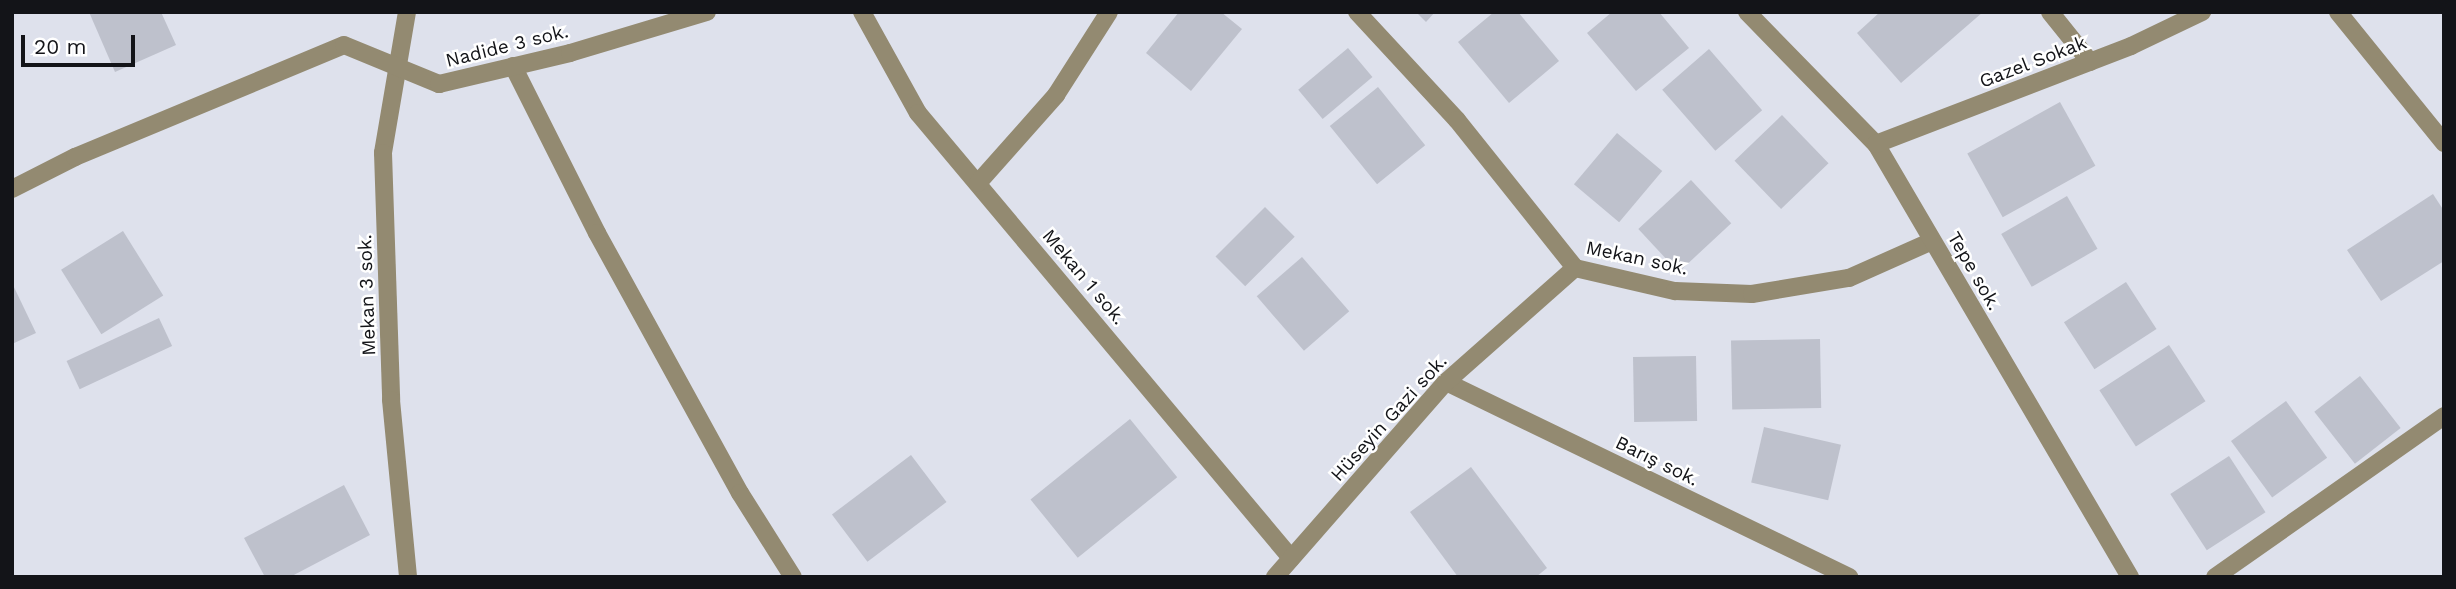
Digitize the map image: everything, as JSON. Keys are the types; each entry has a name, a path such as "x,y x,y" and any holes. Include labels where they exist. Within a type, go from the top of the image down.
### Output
{"street":[{"name":"Mekan 3 sok.","path":"407,12 400,68 383,153 391,400 408,577"},
{"name":"Nadide 3 sok.","path":"12,189 75,157 344,45 439,84 707,12"},
{"name":"Mekan 1 sok.","path":"862,12 919,113 1291,558"},
{"path":"978,183 1056,95 1109,12"},
{"name":"Mekan sok.","path":"1357,12 1457,120 1575,268 1675,291 1752,294 1849,278 1932,241"},
{"name":"Tepe sok.","path":"1747,12 1876,145 2130,577"},
{"path":"2050,12 2090,62"},
{"name":"Gazel Sokak","path":"1876,145 2090,62 2202,12"},
{"path":"2338,12 2444,143"},
{"path":"513,66 597,233 740,493 793,577"},
{"name":"Hüseyin Gazi sok.","path":"1275,577 1446,382 1575,268"},
{"name":"Barış sok.","path":"1446,382 1849,577"},
{"path":"2215,577 2444,416"}],"building":[{"path":"89,12 161,12 176,45 115,72"},
{"path":"1179,12 1221,12 1242,29 1191,91 1146,53"},
{"path":"1416,12 1435,12 1426,22"},
{"path":"1494,12 1518,12 1559,61 1509,103 1458,42"},
{"path":"1612,12 1659,12 1689,48 1636,91 1587,33"},
{"path":"1880,12 1983,12 1901,83 1857,33"},
{"path":"1348,48 1372,77 1323,119 1298,90"},
{"path":"1709,49 1762,110 1715,151 1662,90"},
{"path":"1378,87 1425,145 1377,184 1330,126"},
{"path":"2060,102 2095,166 2003,217 1967,153"},
{"path":"1782,115 1829,163 1781,209 1735,161"},
{"path":"1617,133 1662,171 1619,222 1574,184"},
{"path":"1691,180 1731,223 1679,272 1638,229"},
{"path":"2433,194 2444,211 2444,261 2381,301 2347,250"},
{"path":"2067,196 2098,249 2032,287 2001,234"},
{"path":"1265,207 1295,237 1245,286 1216,256"},
{"path":"123,231 163,295 101,334 61,270"},
{"path":"1302,257 1349,311 1304,351 1257,296"},
{"path":"2126,282 2156,329 2094,369 2064,322"},
{"path":"12,283 36,333 12,344"},
{"path":"159,318 172,346 80,389 67,361"},
{"path":"1820,339 1821,408 1732,410 1731,341"},
{"path":"2169,345 2205,401 2136,446 2099,390"},
{"path":"1696,356 1697,421 1634,422 1633,357"},
{"path":"2360,376 2401,428 2355,464 2314,412"},
{"path":"2286,401 2327,458 2272,498 2231,441"},
{"path":"1130,419 1177,477 1078,558 1031,500"},
{"path":"1764,427 1841,445 1828,500 1751,483"},
{"path":"911,455 947,502 867,562 832,515"},
{"path":"2229,456 2265,512 2207,550 2170,494"},
{"path":"1471,467 1547,568 1536,577 1458,577 1410,512"},
{"path":"344,485 370,535 290,577 265,577 244,538"}]}
